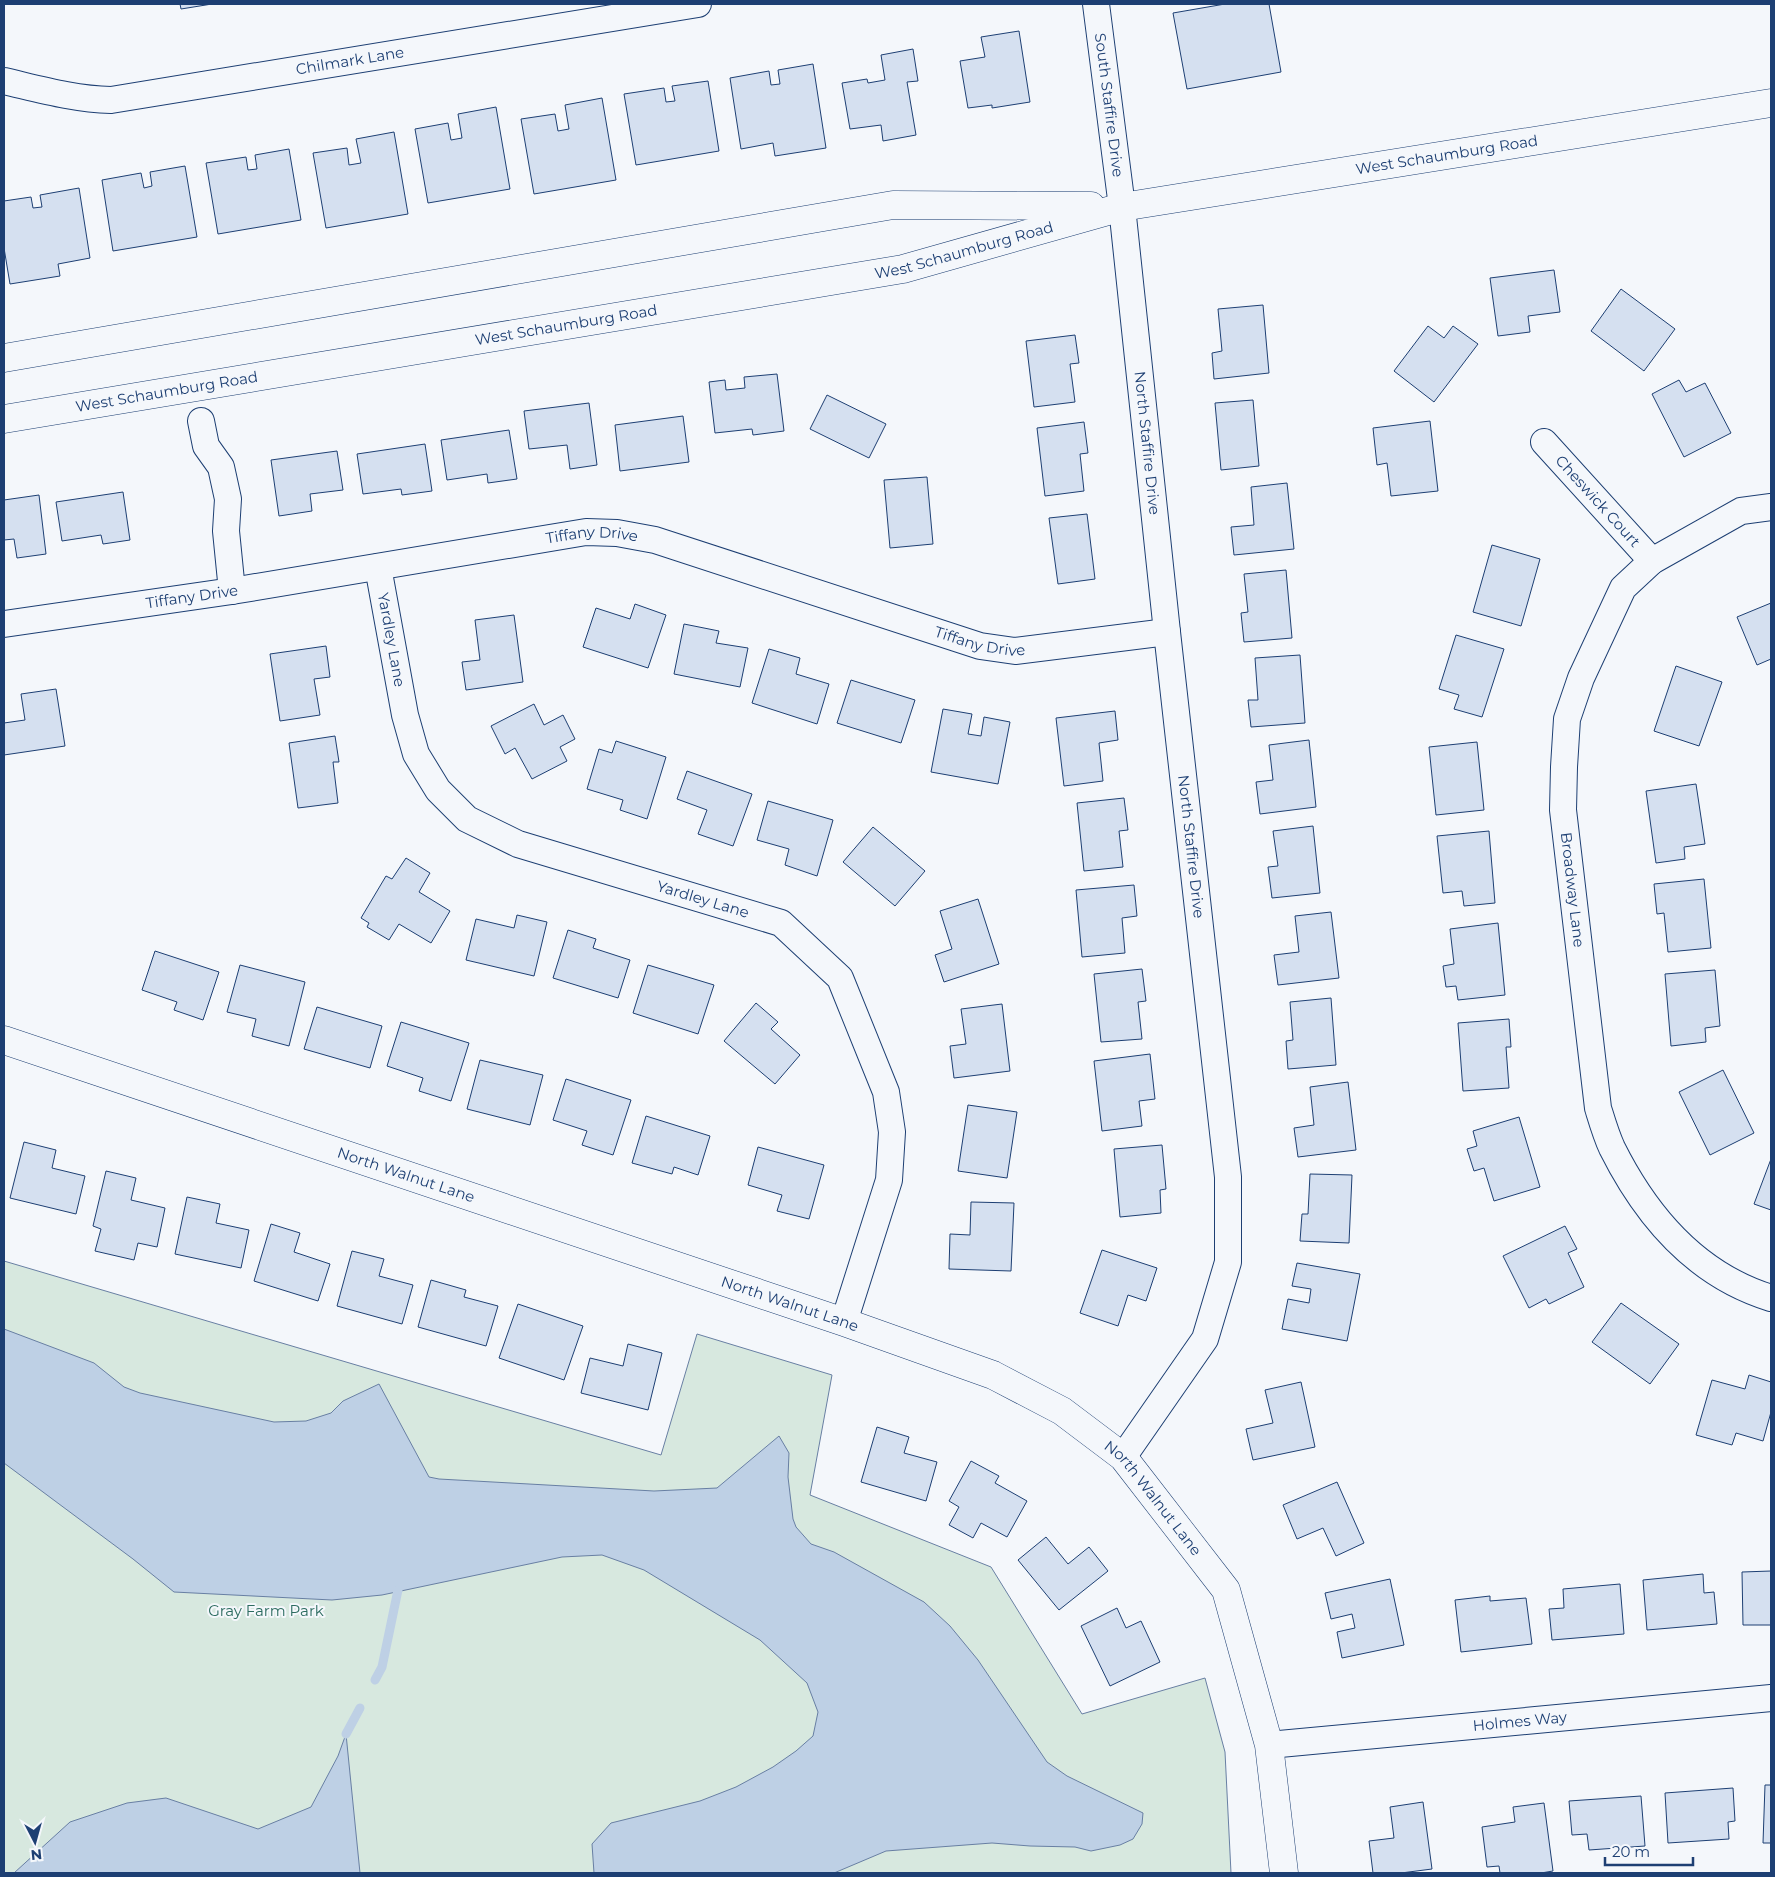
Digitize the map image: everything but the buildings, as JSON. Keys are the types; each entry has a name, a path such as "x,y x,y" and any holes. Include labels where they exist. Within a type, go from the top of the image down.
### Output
{"main road":[{"name":"West Schaumburg Road","path":"4,419 902,269 1122,207 1771,103"},
{"name":"West Schaumburg Road","path":"4,358 893,205 1122,207"},
{"name":"North Walnut Lane","path":"4,1040 844,1322 993,1375 1062,1412 1123,1457 1226,1590 1269,1745 1284,1873"}],"street":[{"name":"Chilmark Lane","path":"4,81 64,95 94,100 111,100 698,4"},
{"name":"South Staffire Drive","path":"1096,4 1122,207"},
{"name":"North Staffire Drive","path":"1122,207 1228,1177 1228,1262 1205,1339 1123,1457"},
{"path":"201,421 206,446 221,467 228,499 226,531 232,590"},
{"name":"Cheswick Court","path":"1544,442 1652,561"},
{"name":"Broadway Lane","path":"1771,507 1741,511 1652,561 1623,588 1581,678 1567,719 1564,767 1564,810 1598,1108 1612,1146 1640,1196 1672,1238 1713,1271 1752,1292 1771,1298"},
{"name":"Tiffany Drive","path":"4,624 378,567 586,532 617,532 655,540 980,646 1015,651 1167,632"},
{"name":"Yardley Lane","path":"378,567 405,715 416,754 438,790 467,819 518,844 781,923 840,978 886,1092 892,1132 889,1180 844,1322"},
{"name":"Holmes Way","path":"1269,1745 1771,1698"}],"green space":[{"name":"Gray Farm Park","path":"4,1261 661,1455 697,1334 832,1375 810,1495 991,1567 1082,1714 1205,1678 1225,1752 1231,1873 4,1873"}],"water":[{"path":"4,1329 94,1363 124,1387 140,1393 274,1422 306,1421 331,1413 343,1401 379,1384 429,1477 439,1479 654,1491 717,1488 779,1436 789,1453 788,1477 793,1519 796,1527 811,1544 834,1552 924,1602 950,1626 978,1660 1047,1762 1067,1776 1143,1813 1142,1824 1133,1839 1120,1845 1091,1851 1075,1847 992,1843 886,1851 834,1873 594,1873 592,1844 611,1823 700,1801 736,1787 773,1767 813,1736 818,1712 807,1683 760,1640 644,1570 602,1555 562,1557 382,1595 332,1600 174,1592 133,1559 4,1463"},
{"path":"346,1734 360,1873 14,1873 70,1822 127,1803 166,1798 258,1829 311,1807 338,1756"}],"waterway":[{"path":"375,1680 382,1667 398,1590"},
{"path":"346,1734 360,1708"}]}
